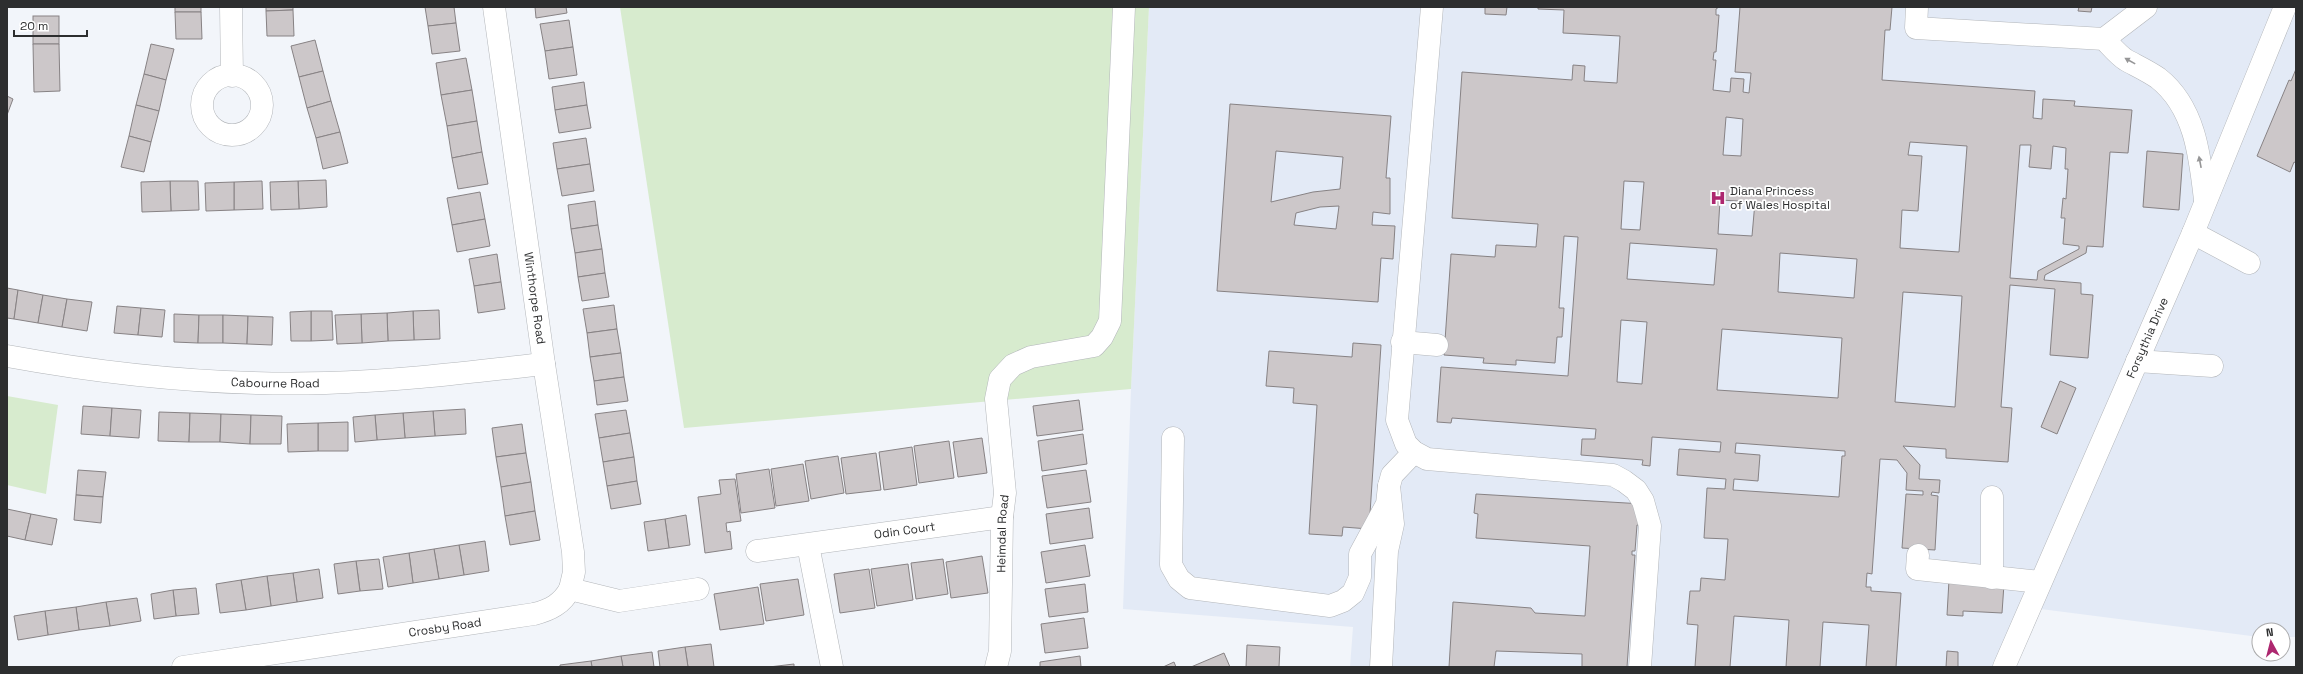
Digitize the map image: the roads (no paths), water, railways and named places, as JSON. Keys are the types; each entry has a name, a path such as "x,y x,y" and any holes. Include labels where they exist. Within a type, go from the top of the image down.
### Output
{"street":[{"path":"231,7 232,76"},
{"name":"Winthorpe Road","path":"494,7 544,364 573,552 574,572 570,589"},
{"name":"Heimdal Road","path":"996,667 1000,651 1002,518 1005,493 996,399 1000,379 1013,365 1031,357 1094,346 1102,337 1110,320 1124,7"},
{"path":"1432,7 1402,342 1397,420 1401,436 1414,452 1427,459 1613,475 1636,490 1643,501 1650,526 1640,667"},
{"path":"1917,7 1916,28 2104,39 2125,59 2158,78 2175,93 2185,112 2196,140 2205,201"},
{"path":"2104,39 2146,7"},
{"name":"Forsythia Drive","path":"2004,667 2192,233 2285,7"},
{"path":"2192,233 2249,262"},
{"path":"1402,342 1437,345"},
{"name":"Cabourne Road","path":"7,356 62,365 140,374 227,381 311,383 426,377 544,364"},
{"path":"2137,361 2212,366"},
{"path":"1173,438 1171,565 1179,579 1190,588 1330,606 1343,602 1353,592 1360,578 1360,554 1387,504 1392,474 1414,452"},
{"path":"1381,667 1387,551 1393,524 1390,486"},
{"path":"1992,497 1992,578"},
{"name":"Odin Court","path":"757,551 1002,518"},
{"path":"808,545 832,667"},
{"path":"1918,555 1917,569 2040,582"},
{"path":"570,589 619,601 698,590"},
{"name":"Crosby Road","path":"183,667 534,614 547,611 557,605 565,598 570,589"}],"place":[{"name":"Diana Princess of Wales Hospital","path":"1718,198"}]}
